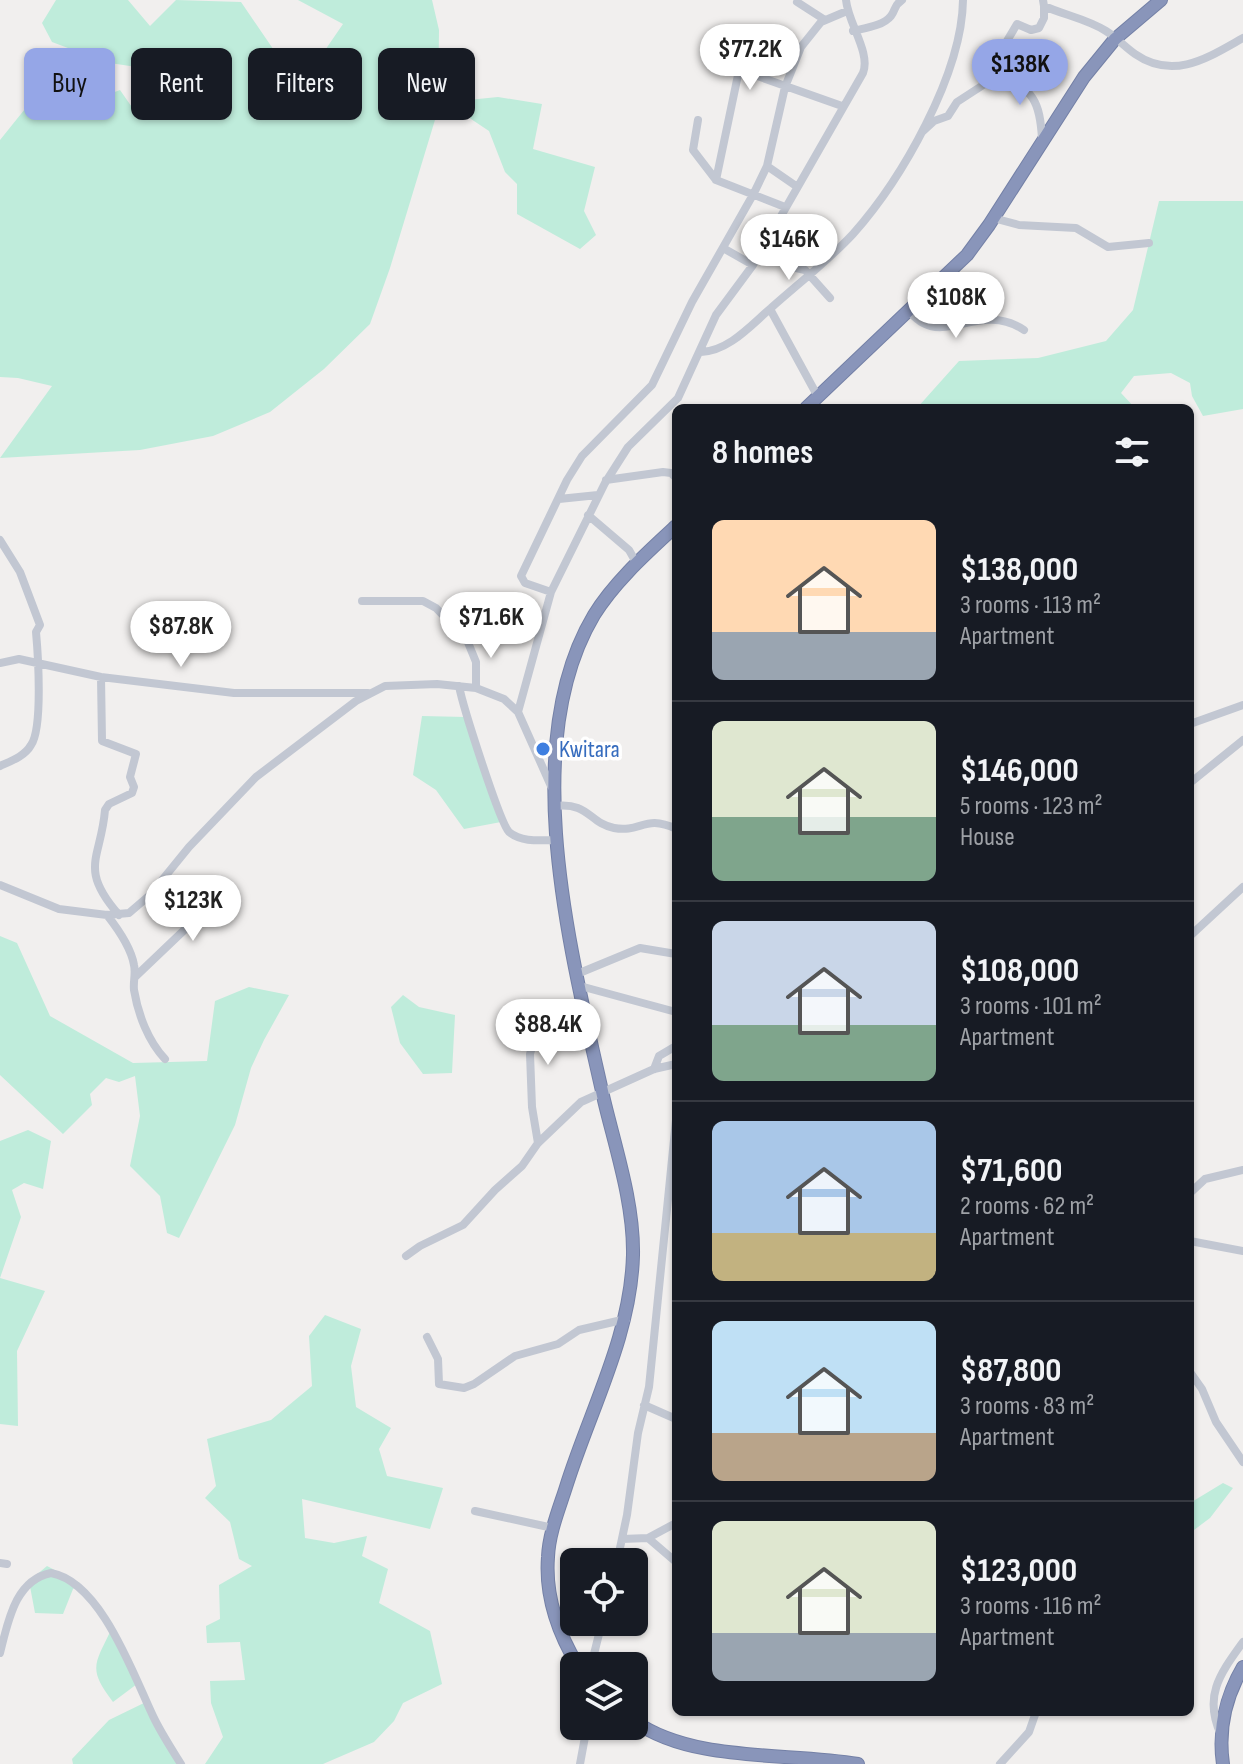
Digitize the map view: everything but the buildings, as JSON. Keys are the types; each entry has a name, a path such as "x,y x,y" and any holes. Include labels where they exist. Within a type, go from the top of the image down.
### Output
{"highway":[{"path":"810,404 967,255 1063,106 1115,39 1161,0"},
{"path":"570,1652 553,1606 548,1557 553,1528 626,1319 632,1285 632,1231 562,904 555,800 564,686 596,612 637,564 672,530"},
{"path":"1223,1764 1221,1736 1231,1691 1243,1667"},
{"path":"648,1728 675,1742 737,1753 858,1764"}],"street":[{"path":"518,712 551,592 606,480 634,441 678,398 716,315 753,265 866,66 865,54 853,31 846,0"},
{"path":"853,31 878,25 891,17 895,4 902,0"},
{"path":"701,352 723,347 810,276 853,234 879,201 902,167 953,65 963,0"},
{"path":"797,2 825,20"},
{"path":"918,135 934,121 948,116 957,102 988,84 999,72 998,56 1017,24 1031,30 1039,28 1044,3 1076,17 1157,65 1213,57 1243,38"},
{"path":"551,592 525,583 521,576 559,499 582,456 652,385 671,342 767,166 785,87 801,47 809,33 825,20 847,11"},
{"path":"716,180 738,75 746,72 842,106"},
{"path":"999,72 1021,84 1033,98 1040,110 1043,140"},
{"path":"698,120 693,150 716,180 785,207"},
{"path":"767,166 796,186"},
{"path":"993,218 1019,225 1076,228 1108,247 1149,243"},
{"path":"723,248 753,265"},
{"path":"761,250 787,266 805,270 830,298"},
{"path":"770,309 818,397"},
{"path":"909,312 932,326 998,319 1024,330"},
{"path":"606,480 663,472 672,474"},
{"path":"559,499 598,495"},
{"path":"588,515 629,550 637,564"},
{"path":"0,540 20,572 40,625 36,632 40,685 35,736 31,747 0,766"},
{"path":"362,601 423,601 436,608 467,640 476,662 476,688"},
{"path":"0,663 19,659 101,677 234,693 368,693"},
{"path":"101,677 102,741 136,754 130,777 134,787 132,793 109,804 105,810 93,859 99,884 119,915"},
{"path":"0,885 59,909 107,915 129,913 150,895 189,847 256,777 368,693 385,686 402,684 476,688 504,699 518,712 555,800 578,807 615,828 659,821 672,827"},
{"path":"459,686 467,721 491,784 501,822 507,830 521,838 558,840"},
{"path":"1194,723 1243,705"},
{"path":"1194,780 1243,740"},
{"path":"134,978 200,915 216,883"},
{"path":"1194,932 1243,887"},
{"path":"107,915 122,935 135,966 137,998 153,1046 165,1059"},
{"path":"578,980 640,948 672,953"},
{"path":"578,980 672,1011"},
{"path":"538,1143 532,1107 530,1054 542,1012 549,1007 582,1004"},
{"path":"654,1069 659,1056 672,1048"},
{"path":"406,1256 463,1225 522,1166 538,1143 581,1102 654,1069 672,1065"},
{"path":"620,1548 653,1356 672,1154"},
{"path":"1194,1189 1205,1179 1243,1170"},
{"path":"1194,1242 1243,1251"},
{"path":"427,1337 438,1359 439,1384 464,1388 515,1356 558,1344 579,1330 626,1319"},
{"path":"1194,1378 1216,1422 1243,1462"},
{"path":"644,1405 672,1417"},
{"path":"475,1511 553,1528"},
{"path":"622,1539 648,1538 672,1525"},
{"path":"648,1538 672,1559"},
{"path":"0,1653 14,1607 27,1586 51,1573 74,1582 106,1621 154,1719 181,1764"},
{"path":"1221,1736 1211,1708 1213,1696 1220,1677 1243,1642"},
{"path":"1000,1764 1029,1732 1035,1716"},
{"path":"580,1764 584,1740"}],"green space":[{"path":"56,0 128,0 150,26 176,0 241,2 272,48 248,48 248,120 362,120 362,48 327,48 343,24 298,0 432,0 439,30 439,48 378,48 378,120 435,120 370,324 324,369 270,412 213,436 140,450 0,458 52,386 0,377 0,140 24,110 24,120 115,120 115,92 120,90 131,106 131,120 232,120 232,48 131,48 131,66 115,64 115,48 68,48 52,42 42,23"},
{"path":"498,97 542,104 533,149 595,167 584,211 596,235 580,249 517,214 517,184 505,172 489,131 472,120 475,120 475,99"},
{"path":"1159,201 1243,201 1243,409 1203,416 1192,396 1190,383 1171,373 1134,376 1121,393 1131,404 921,404 959,361 1038,358 1106,341 1133,310"},
{"path":"422,716 466,717 501,822 464,829 436,790 413,775"},
{"path":"0,936 17,943 50,1016 133,1063 207,1061 215,1001 249,987 289,995 251,1068 235,1125 179,1238 167,1233 160,1196 130,1166 140,1116 135,1076 119,1082 106,1078 90,1094 92,1105 63,1134 0,1075"},
{"path":"403,995 419,1007 455,1015 452,1073 423,1074 400,1043 391,1007"},
{"path":"28,1130 51,1141 43,1189 24,1183 12,1190 21,1217 0,1278 0,1141"},
{"path":"0,1278 45,1291 17,1351 18,1426 0,1424"},
{"path":"325,1315 361,1329 351,1366 356,1407 391,1428 379,1449 387,1476 443,1488 430,1529 302,1499 305,1538 334,1543 367,1536 362,1556 388,1569 379,1603 430,1631 442,1684 403,1703 394,1721 374,1742 323,1764 205,1764 223,1737 211,1703 210,1681 245,1680 240,1642 207,1643 206,1626 220,1619 219,1585 252,1566 239,1559 230,1522 205,1498 216,1486 207,1439 271,1420 312,1386 309,1336"},
{"path":"1223,1483 1233,1488 1210,1518 1194,1530 1194,1501"},
{"path":"47,1566 80,1583 73,1589 63,1614 35,1613 29,1581"},
{"path":"112,1628 137,1684 113,1702 99,1681 96,1666"},
{"path":"146,1702 181,1764 73,1764 72,1759 109,1720"}],"place":[{"name":"Kwitara","path":"543,749"}]}
